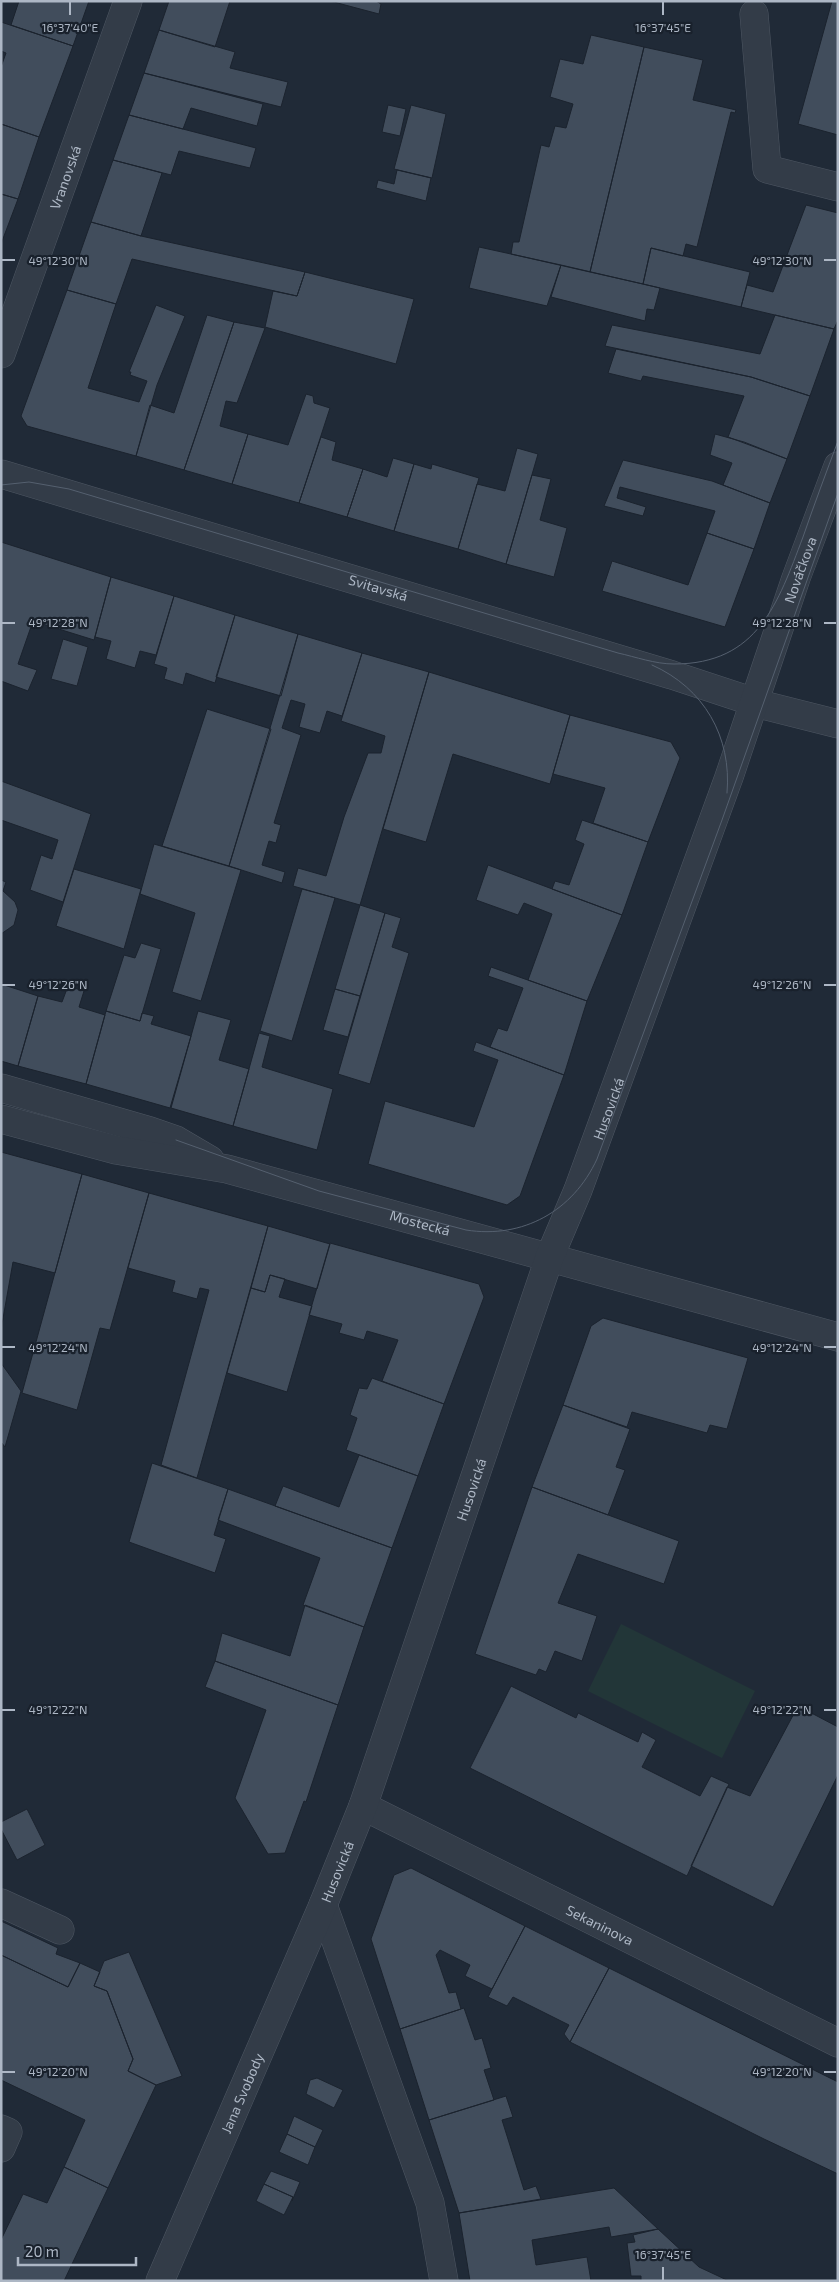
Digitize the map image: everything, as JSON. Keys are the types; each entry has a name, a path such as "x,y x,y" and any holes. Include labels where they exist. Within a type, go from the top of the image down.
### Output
{"street":[{"name":"Vranovská","path":"1,354 128,1"},
{"path":"754,14 767,169 838,187"},
{"name":"Nováčkova","path":"755,703 796,578 838,466"},
{"name":"Svitavská","path":"1,474 672,675 755,703 838,724"},
{"name":"Husovická","path":"444,2281 430,2203 323,1905 363,1806 550,1256 578,1190 755,703"},
{"path":"1,1088 176,1140 227,1169"},
{"name":"Mostecká","path":"1,1119 116,1150 227,1169 550,1256 838,1337"},
{"name":"Sekaninova","path":"363,1806 838,2043"},
{"path":"1,1903 60,1930"},
{"name":"Jana Svobody","path":"160,2281 323,1905"},
{"path":"1,2129 8,2132 1,2148"}],"green space":[{"path":"621,1624 755,1691 722,1758 588,1691"}],"building":[{"path":"19,1 89,1 73,46 11,25"},
{"path":"169,1 230,1 215,47 159,30"},
{"path":"330,1 376,1 381,4 379,14"},
{"path":"832,1 838,1 838,135 798,124"},
{"path":"1,22 73,46 39,137 1,124 1,67 6,53 1,51"},
{"path":"159,30 235,52 230,68 288,82 281,107 144,73"},
{"path":"591,35 644,47 590,272 511,254 513,242 519,242 541,145 549,147 555,126 566,128 573,104 550,97 560,59 583,64"},
{"path":"644,47 703,60 693,100 736,110 735,113 731,112 697,247 686,244 683,256 651,248 643,284 590,272"},
{"path":"144,73 263,104 257,126 191,108 183,129 129,115"},
{"path":"388,105 406,109 400,136 382,132"},
{"path":"411,105 446,114 432,178 394,169"},
{"path":"129,115 256,148 250,168 179,151 171,175 113,160"},
{"path":"1,124 39,137 18,199 1,194"},
{"path":"113,160 162,173 141,236 91,222"},
{"path":"397,170 431,178 426,201 376,188 378,180 394,184"},
{"path":"1,194 18,199 1,244"},
{"path":"806,205 838,213 838,320 834,329 741,307 747,285 773,292"},
{"path":"91,222 141,236 305,272 297,296 132,259 116,304 67,290"},
{"path":"479,247 561,265 547,306 469,288"},
{"path":"651,248 750,272 741,307 643,284"},
{"path":"561,265 660,288 654,310 647,309 645,321 551,297"},
{"path":"305,272 414,299 396,364 265,327 273,291 297,296"},
{"path":"67,290 116,304 88,388 139,402 147,381 130,375 131,372 129,372 156,305 185,316 157,385 136,456 27,426 21,416"},
{"path":"207,315 234,322 184,470 136,456 150,405 174,413"},
{"path":"775,315 834,329 810,396 751,377 605,346 612,325 760,354"},
{"path":"234,322 265,328 237,403 226,401 220,426 248,434 232,484 184,470"},
{"path":"616,349 751,377 810,396 787,459 728,437 744,396 643,376 641,381 608,373"},
{"path":"306,394 313,396 314,403 330,408 299,503 232,484 248,434 288,445"},
{"path":"715,434 744,442 787,459 770,503 723,485 732,463 710,455"},
{"path":"321,437 336,442 332,460 363,469 347,517 299,503"},
{"path":"517,448 538,454 506,564 458,549 477,484 505,491"},
{"path":"393,458 414,464 394,531 347,517 363,469 387,477"},
{"path":"623,460 712,481 770,503 754,549 707,533 715,511 620,487 617,498 646,507 643,516 604,506"},
{"path":"414,464 431,469 432,464 479,478 458,549 394,531"},
{"path":"532,475 551,479 540,520 567,528 554,577 506,564"},
{"path":"707,533 754,549 725,627 602,591 612,561 688,585"},
{"path":"1,542 111,577 94,640 33,621 18,664 37,670 28,691 1,681"},
{"path":"111,577 174,596 156,655 140,651 135,668 106,659 111,641 95,637"},
{"path":"174,596 235,615 215,683 186,673 183,685 164,679 167,668 154,664"},
{"path":"235,615 298,634 281,696 216,677"},
{"path":"298,634 362,653 342,716 327,711 320,733 299,727 305,704 291,700 282,728 301,735 274,823 281,825 276,843 269,841 262,865 285,872 282,883 229,866"},
{"path":"63,639 88,647 77,686 51,679"},
{"path":"362,653 429,672 360,905 293,886 298,868 326,876 344,817 368,753 381,753 385,736 341,721"},
{"path":"429,672 570,715 550,784 453,754 426,842 383,829"},
{"path":"207,709 271,729 229,866 162,846"},
{"path":"570,715 671,742 680,758 648,842 593,823 605,788 553,774"},
{"path":"1,781 91,814 63,902 30,890 41,855 52,859 58,840 1,820"},
{"path":"582,820 648,842 622,915 552,889 555,881 569,885 584,844 575,840"},
{"path":"154,844 241,870 201,1001 172,992 195,913 140,894"},
{"path":"488,865 622,915 587,1001 528,980 552,914 524,903 518,915 476,900"},
{"path":"74,869 141,889 124,949 56,926"},
{"path":"1,880 6,882 3,891 15,902 18,910 14,925 1,934"},
{"path":"302,889 335,898 292,1041 260,1031"},
{"path":"360,905 385,913 360,996 335,989"},
{"path":"385,913 401,918 392,947 409,953 370,1084 338,1074"},
{"path":"141,943 161,949 140,1021 106,1011 124,955 135,958"},
{"path":"491,967 587,1001 564,1075 490,1047 498,1028 507,1031 523,988 488,976"},
{"path":"1,984 38,996 18,1066 1,1061"},
{"path":"68,986 84,991 79,1007 105,1015 86,1084 18,1066 38,996 62,1002"},
{"path":"335,989 360,996 348,1037 323,1030"},
{"path":"106,1011 140,1021 142,1013 154,1016 151,1024 191,1036 170,1108 86,1084"},
{"path":"198,1011 231,1020 219,1060 249,1069 233,1126 171,1108"},
{"path":"259,1033 270,1036 262,1067 333,1089 317,1150 233,1126"},
{"path":"476,1042 564,1075 520,1196 507,1205 368,1164 385,1101 474,1127 498,1060 473,1051"},
{"path":"1,1152 82,1174 55,1273 13,1262 1,1330"},
{"path":"82,1174 149,1193 110,1330 100,1328 77,1410 22,1393"},
{"path":"149,1193 268,1226 197,1478 161,1465 209,1290 200,1288 197,1299 172,1292 175,1281 128,1268"},
{"path":"268,1226 330,1244 317,1289 270,1275 265,1292 251,1288"},
{"path":"330,1243 479,1284 484,1297 444,1404 382,1381 398,1340 367,1331 364,1340 339,1333 342,1324 309,1315"},
{"path":"270,1275 285,1279 279,1297 312,1306 287,1392 227,1373 251,1288 265,1292"},
{"path":"603,1318 748,1358 727,1429 710,1425 707,1433 632,1412 627,1427 563,1405 591,1326"},
{"path":"1,1363 21,1391 5,1447 1,1442"},
{"path":"372,1378 444,1404 418,1476 346,1450 357,1418 350,1415 359,1388 367,1389"},
{"path":"563,1405 630,1429 616,1467 625,1470 608,1515 532,1487"},
{"path":"359,1455 418,1476 392,1548 275,1506 283,1486 339,1507"},
{"path":"152,1463 228,1489 214,1535 226,1539 215,1573 129,1542"},
{"path":"532,1487 679,1541 664,1584 578,1554 558,1603 597,1616 582,1661 555,1651 546,1672 539,1669 536,1675 475,1654"},
{"path":"228,1489 392,1548 364,1627 303,1605 320,1558 218,1520"},
{"path":"305,1605 364,1627 338,1705 215,1661 222,1633 290,1656"},
{"path":"215,1661 338,1705 306,1802 304,1801 285,1853 268,1854 235,1798 266,1710 205,1687"},
{"path":"511,1686 576,1718 578,1713 638,1742 642,1732 656,1740 642,1767 700,1796 711,1776 729,1784 687,1876 470,1768"},
{"path":"798,1706 838,1727 838,1775 773,1907 691,1866 727,1787 750,1796"},
{"path":"27,1809 45,1845 17,1860 1,1829 1,1822"},
{"path":"411,1868 525,1926 492,1989 465,1976 470,1965 440,1950 436,1955 449,1993 456,1992 461,2009 400,2029 371,1939 394,1875"},
{"path":"1,1921 58,1948 56,1954 80,1963 68,1987 1,1955"},
{"path":"525,1926 609,1968 570,2042 564,2034 569,2025 513,1997 507,2006 488,1997"},
{"path":"129,1952 182,2076 156,2085 128,2071 133,2059 107,1991 94,1986 104,1961"},
{"path":"1,1955 68,1987 80,1963 100,1972 94,1986 107,1991 133,2059 128,2071 156,2085 108,2188 64,2167 85,2120 1,2080"},
{"path":"609,1968 838,2082 838,2174 570,2042"},
{"path":"464,2008 475,2040 482,2038 491,2068 484,2070 494,2100 429,2120 400,2029"},
{"path":"317,2078 343,2090 334,2108 306,2094 310,2080"},
{"path":"506,2096 513,2117 502,2120 524,2190 536,2186 541,2199 459,2213 429,2120"},
{"path":"294,2116 323,2130 315,2147 287,2134"},
{"path":"287,2134 315,2147 308,2165 279,2152"},
{"path":"64,2167 108,2188 64,2281 1,2281 1,2240 23,2194 47,2203"},
{"path":"271,2171 300,2182 292,2201 293,2197 264,2184"},
{"path":"264,2184 293,2197 284,2215 256,2201"},
{"path":"614,2188 658,2229 611,2237 609,2227 532,2240 536,2265 587,2257 591,2281 470,2281 459,2213"},
{"path":"658,2229 699,2267 729,2281 641,2281 641,2276 631,2276 627,2243 635,2242 633,2235"}],"tram line":[{"path":"1,485 29,482 69,489 618,653 653,662 674,664 703,661 726,653 745,641 761,625 784,585 838,441"},
{"path":"176,1140 319,1191 466,1230 487,1232 507,1230 526,1225 560,1207 587,1177 597,1159 722,820 838,493"},
{"path":"652,665 686,687 700,701 711,717 725,753 727,793"}]}
